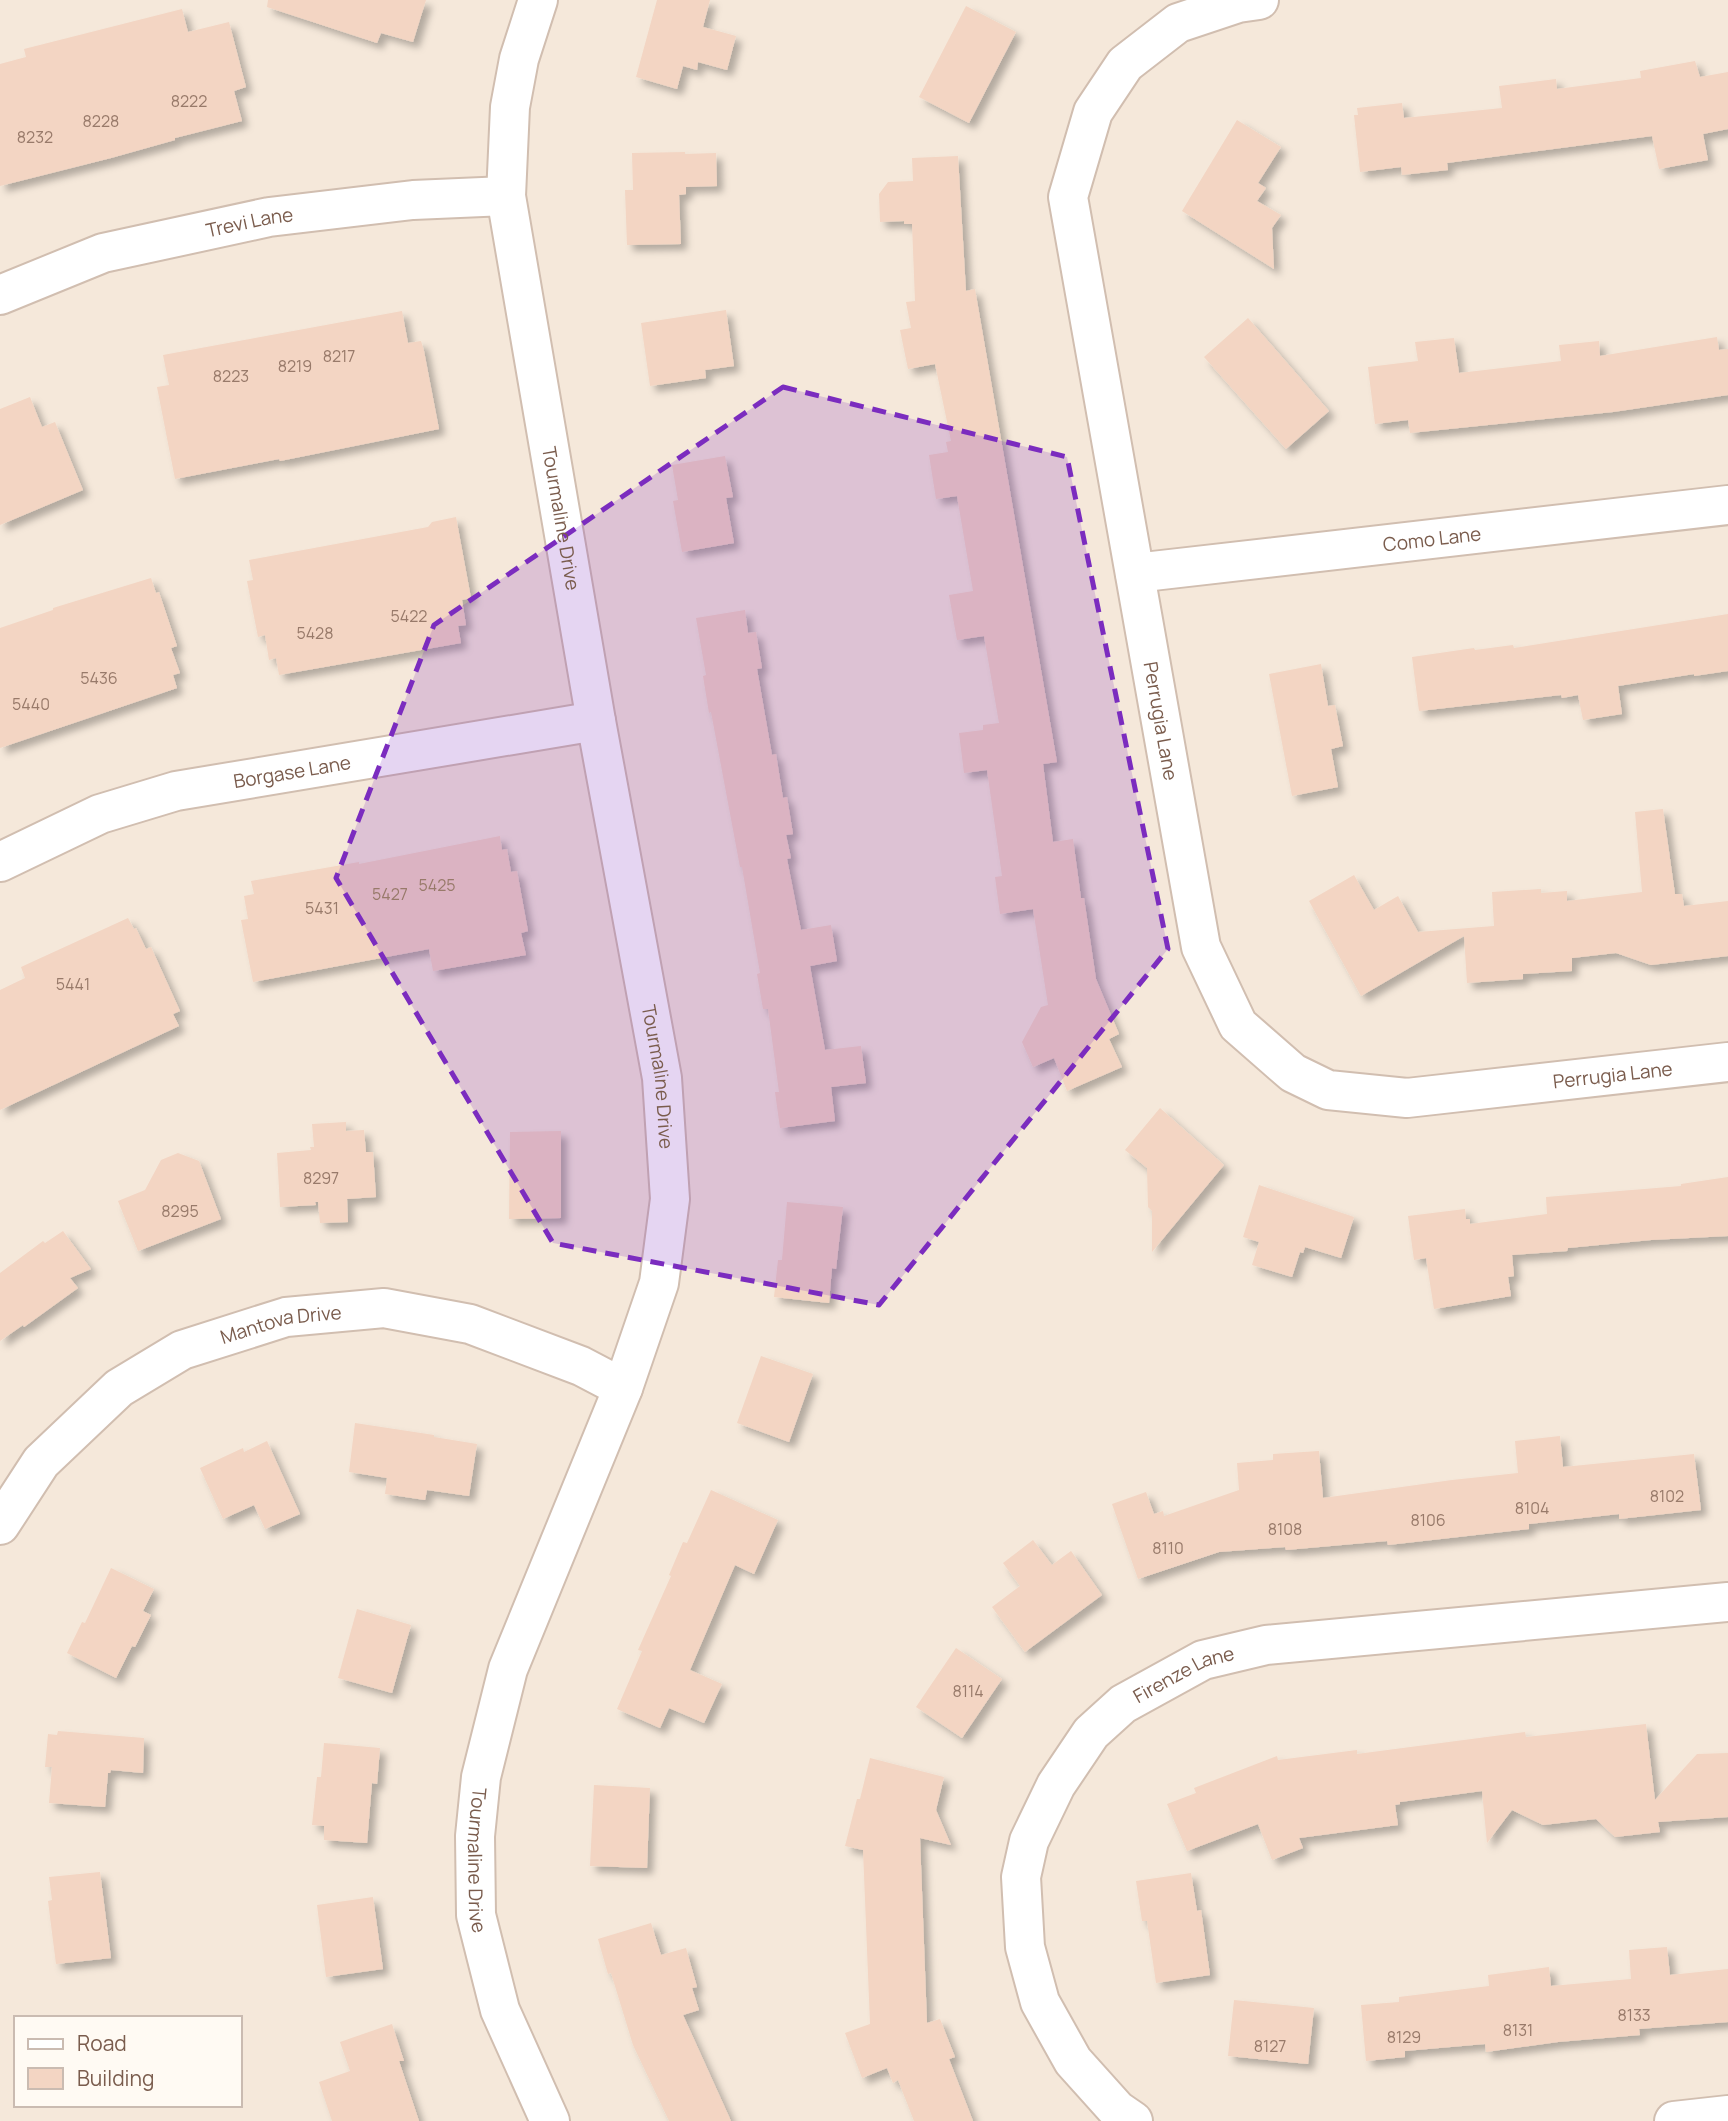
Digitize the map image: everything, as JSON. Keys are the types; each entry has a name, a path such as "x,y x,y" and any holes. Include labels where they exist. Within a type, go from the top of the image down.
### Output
{"street":[{"name":"Tourmaline Drive","path":"538,0 519,59 510,107 506,196 596,721 662,1078 670,1199 659,1283 623,1388 508,1669 481,1777 475,1836 476,1915 500,2010 550,2121"},
{"name":"Perrugia Lane","path":"1259,0 1238,2 1178,23 1125,64 1093,112 1068,197 1200,947 1238,1025 1293,1073 1328,1090 1407,1097 1728,1062"},
{"name":"Trevi Lane","path":"0,295 103,253 269,217 413,200 506,196"},
{"name":"Como Lane","path":"1135,573 1728,505"},
{"name":"Borgase Lane","path":"0,862 100,814 176,791 596,721"},
{"name":"Mantova Drive","path":"0,1525 41,1462 118,1388 182,1350 286,1317 384,1308 470,1324 581,1366 623,1388"},
{"name":"Firenze Lane","path":"1133,2121 1116,2110 1073,2061 1040,2002 1025,1947 1021,1877 1029,1841 1056,1785 1091,1733 1123,1704 1203,1660 1266,1645 1728,1602"},
{"path":"1674,2121 1728,2115"}],"highlighted area":[{"path":"783,387 1067,457 1168,949 879,1305 553,1243 336,878 434,625"}],"shaded area":[{"path":"0,0 1728,0 1728,2121 0,2121"}],"building":[{"path":"268,0 426,0 413,42 381,33 377,43 267,7"},
{"path":"657,0 710,0 703,27 736,36 727,70 698,62 697,70 683,66 677,89 636,77"},
{"path":"966,6 1016,32 969,123 919,97"},
{"path":"182,9 188,32 229,22 246,87 234,91 242,121 0,186 0,64 26,57 24,49"},
{"path":"1695,61 1700,77 1728,72 1728,129 1703,134 1708,160 1659,169 1652,136 1447,163 1448,170 1402,175 1401,167 1360,172 1354,115 1358,115 1357,108 1402,103 1404,118 1502,108 1499,86 1556,79 1557,89 1641,78 1640,71"},
{"path":"1237,120 1281,147 1258,183 1266,188 1257,201 1281,215 1272,228 1274,269 1182,211"},
{"path":"632,153 716,153 717,186 686,187 686,194 679,195 681,244 627,245 625,190 633,190"},
{"path":"958,156 966,291 975,289 1057,762 1043,764 1053,842 1073,839 1096,979 1119,1034 1109,1039 1122,1067 1067,1091 1054,1058 1033,1067 1022,1042 1041,1007 1048,1005 1033,909 1000,914 995,877 1002,876 987,770 964,773 959,733 983,730 983,725 999,723 984,636 957,640 949,595 973,591 957,496 936,499 929,455 948,452 946,442 951,441 935,364 908,369 900,330 911,328 906,302 915,301 912,224 904,224 904,221 880,222 879,194 888,182 913,181 912,158"},
{"path":"726,310 734,366 705,370 706,378 650,386 641,323"},
{"path":"402,311 408,343 421,341 439,429 175,479 157,387 169,385 163,355"},
{"path":"1248,318 1329,411 1286,449 1204,357"},
{"path":"1717,337 1719,350 1728,349 1728,395 1613,412 1410,433 1408,420 1375,424 1368,367 1418,361 1415,342 1454,338 1459,373 1561,361 1559,345 1599,341 1600,356"},
{"path":"30,397 42,427 55,422 83,490 0,525 0,409"},
{"path":"725,456 733,497 726,498 734,543 682,552 673,501 678,500 672,465"},
{"path":"456,517 471,598 462,600 466,625 458,626 461,643 279,675 276,658 269,660 265,635 258,637 247,581 253,580 249,560 428,527 432,522"},
{"path":"151,578 156,593 159,592 177,646 171,648 180,673 173,675 177,688 0,748 0,628 53,608"},
{"path":"745,610 748,633 756,632 762,668 757,669 772,755 776,754 783,798 787,797 793,834 786,835 791,858 787,859 801,930 831,925 837,961 810,966 825,1050 861,1046 866,1083 831,1087 835,1121 780,1128 775,1092 779,1092 768,1009 763,1009 757,974 760,973 742,867 711,712 709,713 703,676 706,675 696,618"},
{"path":"1728,614 1728,671 1618,686 1622,714 1583,720 1578,695 1419,711 1412,657 1474,648 1513,645 1514,648"},
{"path":"1321,664 1328,706 1335,705 1343,746 1331,749 1338,787 1292,796 1269,674"},
{"path":"1663,809 1675,894 1682,894 1684,906 1728,901 1728,956 1651,965 1616,953 1572,958 1572,971 1523,974 1523,979 1467,983 1464,936 1361,996 1309,901 1354,875 1374,910 1398,896 1418,932 1494,926 1492,892 1541,889 1541,893 1567,891 1567,901 1642,892 1635,812"},
{"path":"500,836 502,850 507,849 511,872 517,871 528,931 521,933 526,955 433,971 429,949 253,982 241,920 248,919 244,896 254,894 251,881 359,864"},
{"path":"128,918 146,949 151,947 180,1011 173,1014 179,1026 0,1110 0,990 25,978 21,967"},
{"path":"1160,1108 1224,1165 1152,1252 1152,1211 1148,1207 1147,1168 1125,1150"},
{"path":"346,1122 346,1131 364,1130 366,1152 373,1152 376,1197 347,1199 348,1222 320,1223 318,1202 315,1202 316,1205 280,1207 277,1153 311,1150 310,1147 314,1147 312,1124"},
{"path":"561,1131 561,1218 509,1219 510,1132"},
{"path":"178,1153 199,1161 221,1219 138,1251 118,1201 145,1190 161,1160"},
{"path":"1728,1177 1728,1236 1651,1240 1512,1255 1514,1276 1508,1277 1511,1296 1434,1309 1426,1258 1414,1260 1408,1216 1465,1209 1466,1219 1470,1219 1470,1224 1547,1214 1546,1197 1681,1186"},
{"path":"1259,1185 1354,1217 1341,1258 1305,1247 1303,1253 1300,1252 1292,1277 1252,1265 1259,1242 1243,1237"},
{"path":"787,1202 843,1207 829,1303 774,1297 778,1260 782,1260"},
{"path":"63,1231 91,1269 70,1278 78,1288 0,1341 0,1273 43,1241 45,1243"},
{"path":"761,1356 813,1374 789,1442 737,1423"},
{"path":"355,1423 477,1444 469,1496 427,1490 425,1500 385,1494 387,1478 349,1472"},
{"path":"1560,1436 1563,1467 1694,1454 1701,1510 1619,1519 1619,1514 1529,1524 1529,1529 1388,1545 1387,1541 1286,1550 1285,1547 1219,1552 1138,1579 1112,1504 1146,1492 1154,1514 1163,1511 1164,1516 1239,1490 1237,1463 1273,1460 1273,1454 1319,1451 1323,1498 1518,1473 1515,1441"},
{"path":"267,1441 300,1514 265,1529 254,1505 223,1519 200,1468 243,1448 244,1452"},
{"path":"711,1490 778,1520 754,1574 735,1565 690,1670 722,1684 704,1723 669,1708 660,1728 617,1709 642,1651 638,1650 683,1542 687,1543"},
{"path":"1033,1540 1052,1565 1071,1551 1102,1595 1025,1652 992,1607 1020,1586 1003,1563"},
{"path":"111,1568 154,1589 143,1611 151,1615 116,1678 67,1653 82,1622 85,1623"},
{"path":"357,1609 411,1625 392,1693 338,1678"},
{"path":"956,1648 1002,1679 962,1738 916,1707"},
{"path":"1646,1724 1655,1800 1697,1754 1728,1753 1728,1817 1658,1822 1660,1832 1615,1837 1596,1819 1543,1825 1512,1810 1487,1843 1482,1791 1400,1802 1395,1805 1398,1825 1299,1838 1303,1848 1272,1860 1258,1824 1187,1851 1167,1804 1196,1793 1194,1788 1277,1756 1278,1760 1357,1750 1357,1754 1525,1732 1526,1737"},
{"path":"58,1731 144,1738 143,1773 111,1770 108,1773 105,1807 49,1803 52,1767 45,1767 48,1734 57,1735"},
{"path":"324,1743 380,1748 377,1784 372,1783 367,1843 324,1840 324,1826 312,1825"},
{"path":"870,1758 944,1777 936,1810 951,1845 920,1838 927,2023 940,2019 955,2057 949,2059 973,2121 914,2121 898,2080 893,2083 887,2068 862,2078 845,2033 870,2024 863,1850 845,1846"},
{"path":"594,1785 650,1788 647,1868 590,1866"},
{"path":"100,1872 111,1958 56,1964 48,1901 52,1900 49,1877"},
{"path":"1191,1873 1197,1911 1201,1910 1210,1975 1156,1983 1147,1921 1142,1921 1136,1881"},
{"path":"373,1897 383,1969 326,1977 317,1905"},
{"path":"651,1923 661,1955 686,1948 697,1987 692,1988 699,2010 683,2015 731,2121 669,2121 633,2045 598,1939"},
{"path":"1667,1947 1670,1975 1728,1969 1728,2022 1639,2029 1640,2035 1486,2052 1485,2044 1405,2051 1405,2057 1366,2061 1361,2005 1399,2002 1399,1997 1489,1986 1488,1975 1549,1967 1551,1986 1631,1979 1629,1950"},
{"path":"1234,2000 1314,2008 1308,2064 1228,2056"},
{"path":"392,2024 404,2061 399,2061 419,2121 332,2121 319,2082 350,2071 340,2042"}]}
